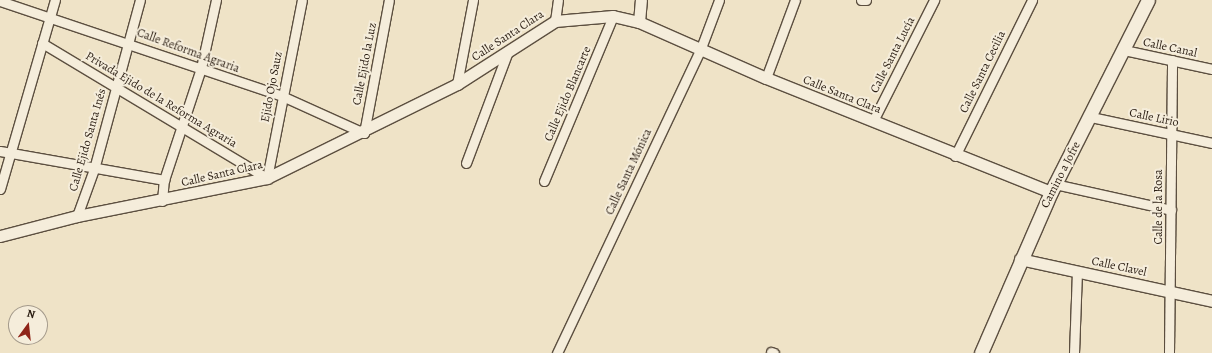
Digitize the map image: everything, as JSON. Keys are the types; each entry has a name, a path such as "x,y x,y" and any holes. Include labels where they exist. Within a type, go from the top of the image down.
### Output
{"main road":[{"name":"Camino a Jofre","path":"981,353 1020,260 1053,188 1091,117 1148,0"}],"street":[{"path":"0,188 4,152 42,43 55,0"},
{"name":"Calle Ejido Santa Inés","path":"77,216 94,169 140,0"},
{"path":"162,201 164,180 184,126 201,68 216,0"},
{"name":"Ejido Ojo Sauz","path":"268,178 282,96 302,0"},
{"name":"Calle Ejido la Luz","path":"364,133 389,0"},
{"path":"457,84 473,0"},
{"path":"555,21 558,0"},
{"path":"639,22 641,0"},
{"name":"Calle Santa Mónica","path":"557,353 700,48 719,0"},
{"path":"766,78 795,0"},
{"name":"Calle Santa Lucía","path":"873,121 934,0"},
{"name":"Calle Santa Cecilia","path":"955,156 1032,0"},
{"name":"Calle Reforma Agraria","path":"0,1 129,42 282,96 364,133"},
{"name":"Calle Santa Clara","path":"0,236 77,216 162,201 268,178 364,133 457,84 555,21 613,16 639,22 766,78 955,156 1053,188"},
{"name":"Calle Ejido Blancarte","path":"544,181 613,16"},
{"name":"Privada Ejido de la Reforma Agraria","path":"42,43 117,85 268,178"},
{"name":"Calle Canal","path":"1124,50 1212,69"},
{"path":"466,163 508,51"},
{"name":"Calle de la Rosa","path":"1169,353 1172,60"},
{"name":"Calle Lirio","path":"1091,117 1212,143"},
{"path":"4,152 94,169 164,180"},
{"path":"1053,188 1171,210"},
{"name":"Calle Clavel","path":"1020,260 1212,300"},
{"path":"1074,353 1077,271"}]}
